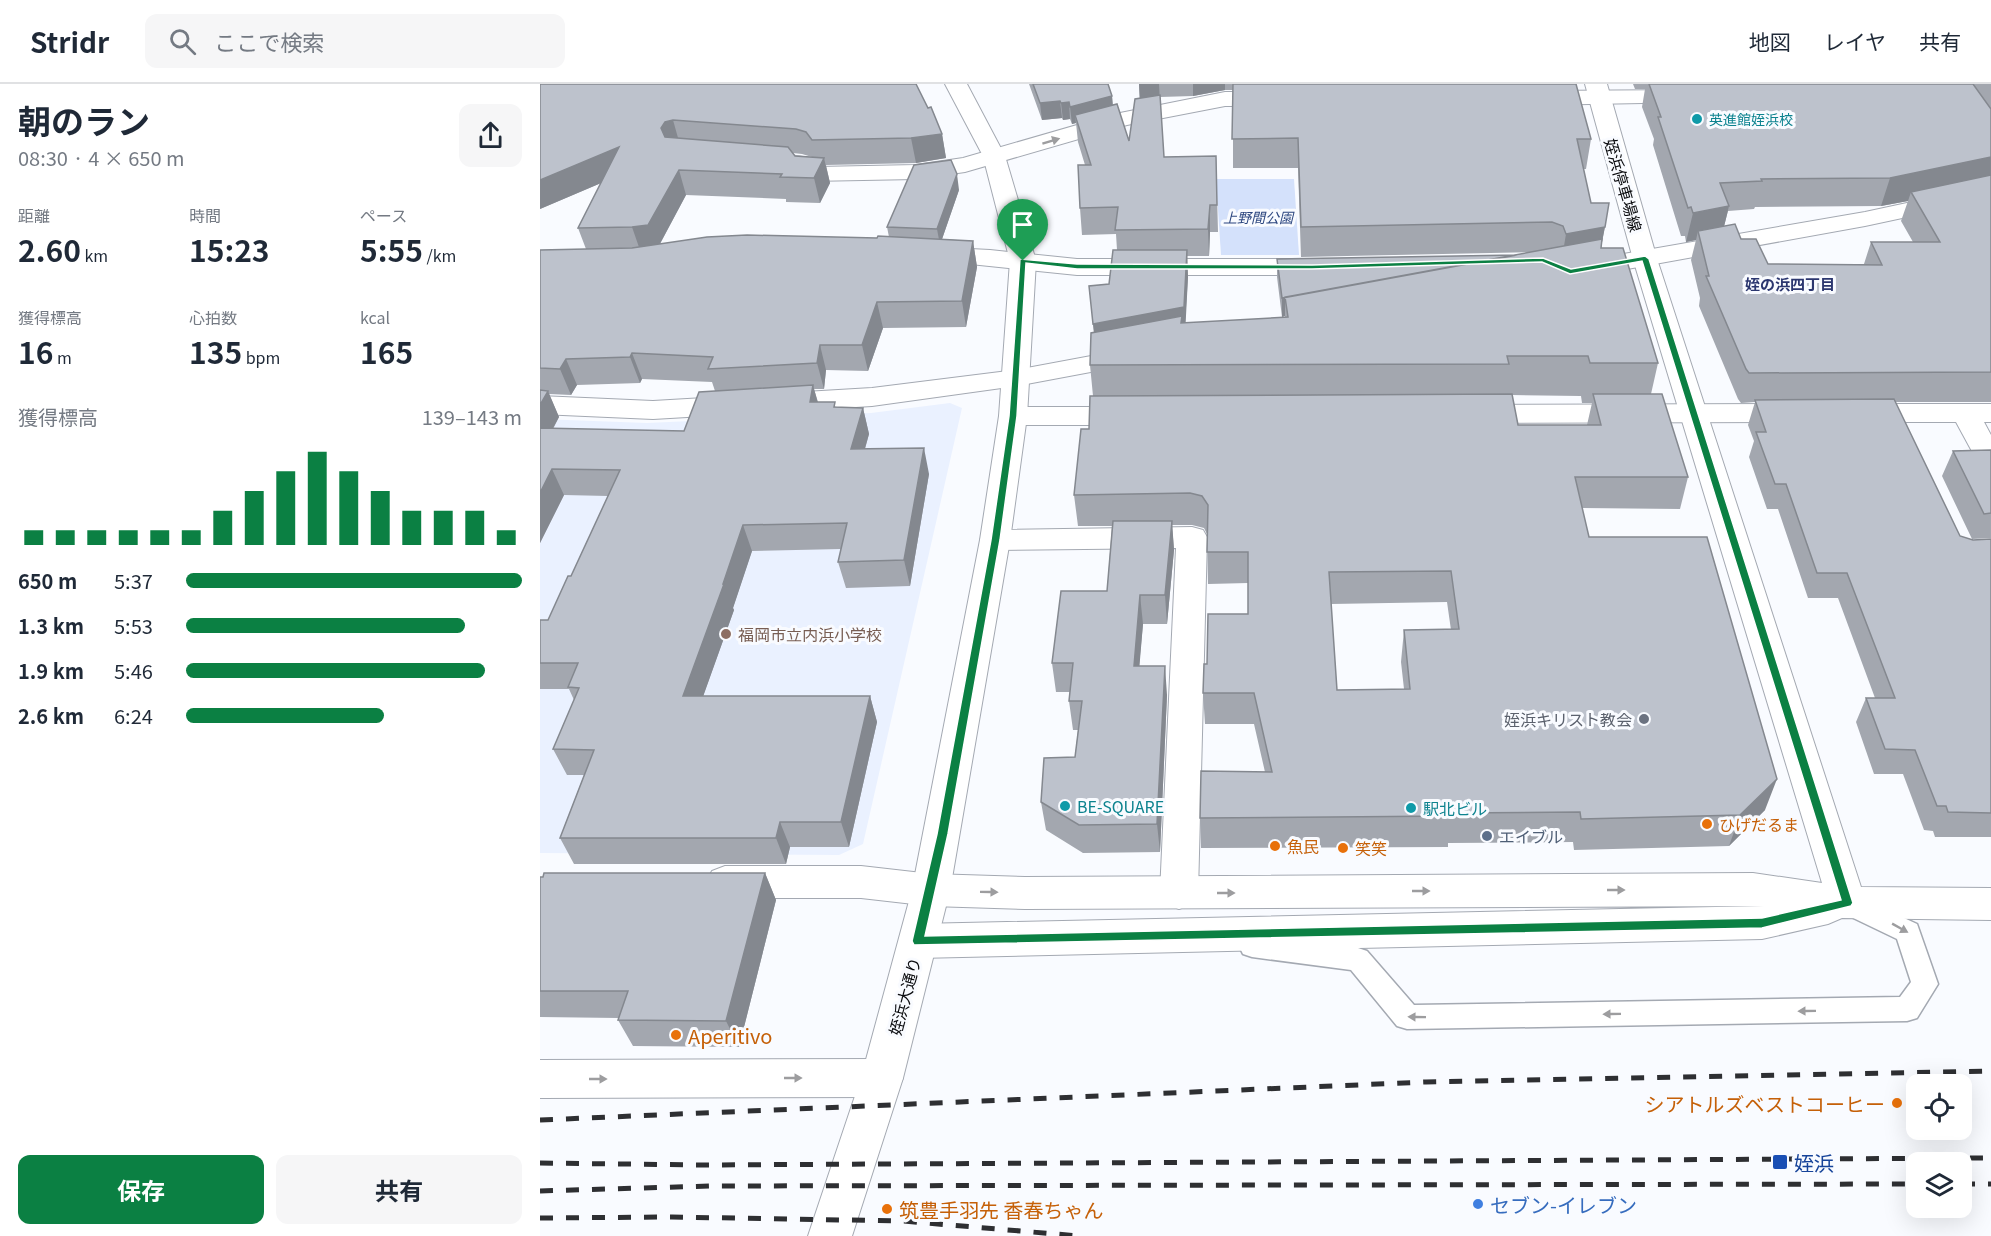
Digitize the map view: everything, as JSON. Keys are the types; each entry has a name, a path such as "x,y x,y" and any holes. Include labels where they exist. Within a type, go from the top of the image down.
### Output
{"street":[{"name":"姪浜大通り","path":"830,1236 882,1078 931,890 995,540 1013,416 1023,261 994,156 956,84"},
{"path":"1519,98 1598,91 1706,97"},
{"name":"姪浜停車場線","path":"1598,91 1645,259 1847,903"},
{"path":"769,161 802,164 810,174 916,172 965,165 1224,92 1295,99"},
{"path":"1563,271 1645,259 1865,219 1991,192"},
{"path":"909,254 1023,261 1077,267 1347,266"},
{"path":"540,405 652,410 872,397 1017,378 1154,352"},
{"path":"1449,414 1978,414 1991,461"},
{"path":"1896,414 1911,445"},
{"path":"1013,416 1163,416"},
{"path":"995,540 1192,537 1179,893"},
{"path":"694,882 861,882 931,890 1179,893 1753,890 1847,903 1991,904"},
{"path":"918,941 1762,923 1847,903"},
{"path":"540,1079 882,1078"}],"lane":[{"path":"1175,937 1358,959 1407,1017 1907,1009 1925,984 1908,932 1847,903"}],"shaded area":[{"name":"福岡市立内浜小学校","path":"950,403 962,408 863,844 839,855 540,853 540,419 647,423 871,413"}],"green space":[{"name":"上野間公園","path":"1216,179 1294,179 1299,255 1221,255"}],"building":[{"path":"540,84 916,84 928,108 931,107 942,134 911,138 812,140 806,132 796,129 673,120 665,122 661,128 665,137 788,147 795,156 824,158 814,178 780,177 782,174 679,170 648,225 578,228 619,147 540,180"},
{"path":"1033,84 1108,84 1112,96 1070,107 1069,102 1040,103"},
{"path":"1233,84 1576,84 1591,139 1577,139 1591,203 1609,203 1605,227 1566,234 1563,226 1552,222 1301,227 1298,138 1232,139"},
{"path":"1649,84 1973,84 1991,109 1991,157 1890,178 1761,179 1762,181 1720,183 1729,206 1693,213 1691,207 1688,208"},
{"path":"1160,95 1164,157 1216,156 1217,205 1210,205 1208,229 1115,230 1118,207 1080,208 1078,165 1091,165 1075,115 1117,104 1129,141 1135,99"},
{"path":"951,160 957,174 937,229 887,227 914,165"},
{"path":"1991,175 1991,372 1749,373 1706,276 1709,276 1698,231 1735,224 1741,239 1756,239 1768,264 1882,265 1871,242 1940,242 1911,192"},
{"path":"747,235 877,238 878,236 973,241 962,301 877,302 862,345 820,345 817,363 708,369 713,357 632,353 630,357 566,359 560,369 540,368 540,250 632,248 707,237"},
{"path":"1602,239 1601,248 1623,248 1658,363 1590,363 1588,356 1507,356 1509,364 1090,365 1091,333 1182,316 1181,323 1288,317 1285,297"},
{"path":"1113,250 1187,250 1184,307 1093,324 1089,286 1109,284"},
{"path":"1517,255 1282,298 1277,259"},
{"name":"福岡市立内浜小学校","path":"813,385 810,402 835,402 834,407 863,408 851,449 924,448 904,560 838,562 847,523 743,525 683,696 870,696 841,822 780,822 776,838 560,838 594,750 553,749 579,688 568,687 578,663 540,663 540,620 548,620 620,470 552,469 540,493 540,428 684,431 699,392"},
{"path":"540,390 548,391 540,405"},
{"path":"1512,394 1518,425 1601,425 1593,394 1662,394 1688,477 1575,477 1589,537 1707,537 1777,779 1740,815 1581,819 1580,812 1452,813 1452,816 1200,818 1201,771 1272,772 1254,693 1203,693 1204,664 1207,664 1208,614 1248,614 1248,552 1207,552 1208,505 1202,496 1190,493 1074,495 1081,429 1089,429 1090,396","holes":["1451,571 1459,629 1404,630 1410,689 1337,690 1329,572"]},
{"path":"1894,399 1960,536 1973,540 1991,539 1991,813 1948,812 1946,806 1937,806 1915,750 1885,749 1866,698 1895,698 1847,573 1817,573 1786,484 1775,484 1756,432 1766,432 1755,400"},
{"path":"1991,450 1991,513 1984,514 1953,451"},
{"path":"1113,521 1172,521 1165,595 1140,595 1134,666 1165,666 1157,824 1079,825 1041,802 1044,758 1075,757 1082,701 1069,701 1073,663 1052,663 1061,591 1107,591"},
{"path":"544,873 765,873 726,1021 618,1020 628,991 540,991 540,877 543,877"}],"railway":[{"path":"540,1120 1426,1082 1991,1071"},
{"path":"540,1163 703,1165 1991,1158"},
{"path":"540,1191 710,1186 1906,1184"},
{"path":"1972,1184 1991,1184"},
{"path":"540,1218 672,1217 903,1221 1079,1236"}],"place":[{"name":"英進館姪浜校","path":"1697,119"},
{"name":"福岡市立内浜小学校","path":"726,634"},
{"name":"姪浜キリスト教会","path":"1644,719"},
{"name":"BE-SQUARE","path":"1065,806"},
{"name":"駅北ビル","path":"1411,808"},
{"name":"ひげだるま","path":"1707,824"},
{"name":"エイブル","path":"1487,836"},
{"name":"魚民","path":"1275,846"},
{"name":"笑笑","path":"1343,848"},
{"name":"Aperitivo","path":"676,1035"},
{"name":"シアトルズベストコーヒー","path":"1897,1103"},
{"name":"姪浜","path":"1780,1162"},
{"name":"セブン-イレブン","path":"1478,1204"},
{"name":"筑豊手羽先 香春ちゃん","path":"887,1209"}],"district":[{"name":"姪の浜四丁目","path":"1790,283"}],"route":[{"path":"1645,259 1847,903 1762,923 918,941 943,834 995,540 1017,378 1023,261 1077,267 1227,265 1312,267 1543,260 1570,272 1645,259"}]}
